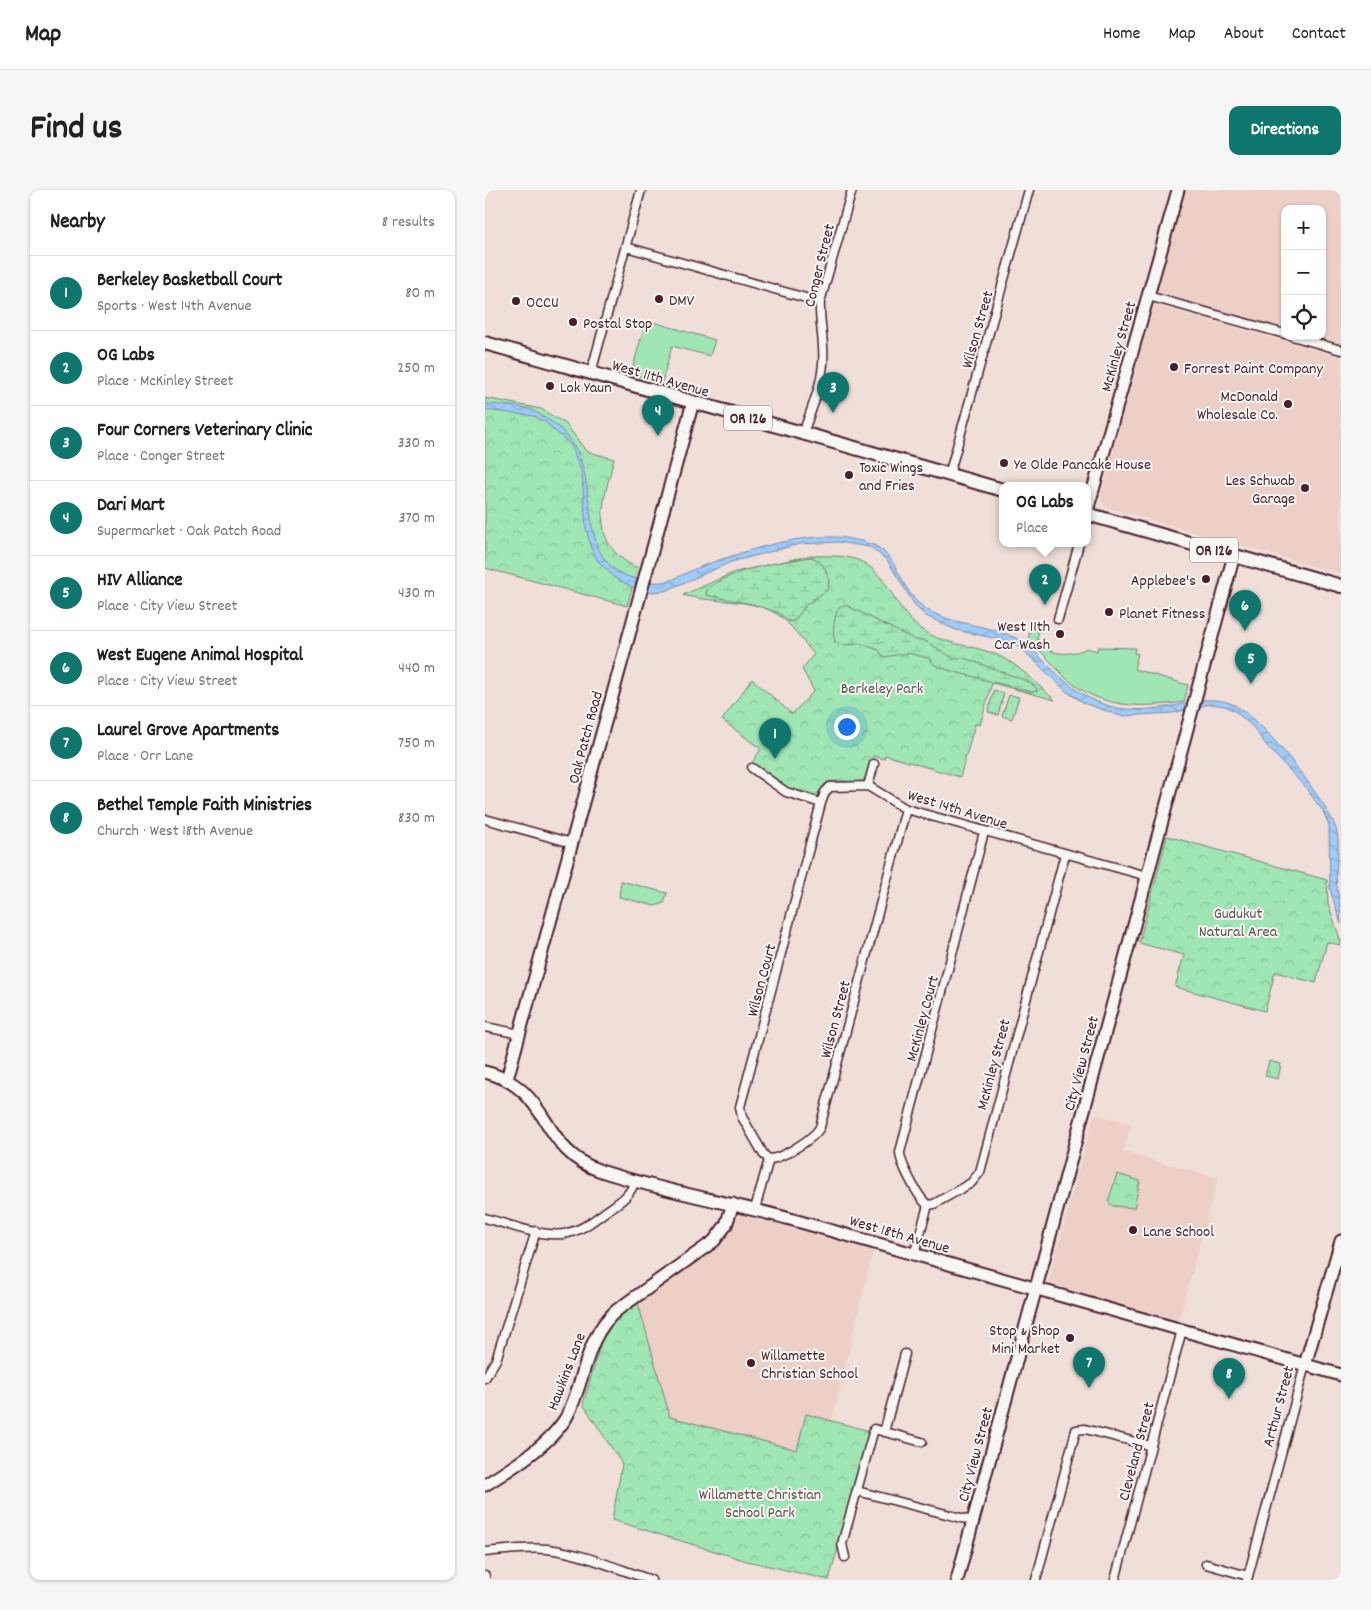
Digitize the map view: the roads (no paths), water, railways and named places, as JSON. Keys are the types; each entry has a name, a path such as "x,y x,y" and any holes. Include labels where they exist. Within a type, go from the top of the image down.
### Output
{"main road":[{"name":"West 11th Avenue","path":"485,343 999,489"},
{"name":"OR 126","path":"1091,513 1341,586"}],"street":[{"path":"591,373 641,190"},
{"name":"Conger Street","path":"803,434 822,370 820,302 852,190"},
{"name":"Wilson Street","path":"949,475 1029,190"},
{"name":"McKinley Street","path":"1091,498 1178,190"},
{"path":"626,247 820,302"},
{"path":"1148,296 1281,333"},
{"path":"1306,340 1341,350"},
{"name":"Oak Patch Road","path":"507,1079 693,402"},
{"path":"1058,619 1078,547"},
{"name":"City View Street","path":"957,1580 1234,556"},
{"path":"751,768 786,792 821,803 829,787 868,786 875,764"},
{"name":"West 14th Avenue","path":"868,786 906,809 1147,876"},
{"name":"Wilson Court","path":"769,1158 764,1155 742,1117 741,1104 821,803"},
{"name":"Wilson Street","path":"769,1158 777,1157 811,1138 820,1127 906,809"},
{"path":"485,819 572,843"},
{"name":"McKinley Court","path":"928,1205 922,1199 902,1162 900,1152 984,832"},
{"name":"McKinley Street","path":"928,1205 934,1204 971,1183 980,1172 1065,854"},
{"path":"485,1027 520,1034"},
{"name":"West 18th Avenue","path":"485,1072 507,1079 530,1098 556,1140 571,1156 592,1168 755,1209 1341,1375"},
{"path":"755,1209 769,1158"},
{"path":"485,1218 562,1235 584,1226 623,1200 632,1190 635,1180"},
{"name":"Hawkins Lane","path":"485,1485 546,1442 560,1427 571,1407 594,1338 604,1322 617,1310 714,1241 726,1225 733,1204"},
{"path":"914,1254 928,1205"},
{"path":"485,1378 496,1360 537,1231"},
{"name":"Arthur Street","path":"1248,1578 1305,1364 1341,1241"},
{"name":"Cleveland Street","path":"1115,1580 1182,1330"},
{"path":"884,1432 905,1354"},
{"path":"845,1557 842,1544 874,1429 922,1442"},
{"path":"1036,1580 1073,1436 1078,1429 1085,1429 1151,1446"},
{"path":"857,1491 973,1521"},
{"path":"485,1552 519,1548 547,1549 651,1580"},
{"path":"1206,1564 1248,1578"}],"water":[{"path":"485,404 506,405 534,411 553,423 571,441 581,462 593,531 599,551 612,567 632,578 663,582 738,554 792,540 828,537 858,540 875,546 887,554 907,589 921,606 941,616 962,623 995,630 1024,642 1072,687 1097,702 1135,710 1209,700 1224,701 1238,707 1265,730 1295,764 1331,817 1338,841 1336,877 1341,924 1330,889 1329,825 1323,811 1305,787 1267,746 1253,727 1236,712 1225,706 1210,704 1173,713 1121,716 1086,704 1067,692 1020,647 1007,641 956,630 926,616 916,607 887,560 870,547 838,542 800,544 731,562 665,591 649,592 632,587 615,578 598,561 591,548 586,528 582,473 571,445 545,422 534,416 485,410"}],"place":[{"name":"DMV","path":"659,299"},
{"name":"OCCU","path":"516,301"},
{"name":"Postal Stop","path":"573,322"},
{"name":"Forrest Paint Company","path":"1174,367"},
{"name":"Lok Yaun","path":"550,386"},
{"name":"McDonald Wholesale Co.","path":"1288,404"},
{"name":"Four Corners Veterinary Clinic","path":"833,413"},
{"name":"Dari Mart","path":"658,436"},
{"name":"Ye Olde Pancake House","path":"1004,463"},
{"name":"Toxic Wings and Fries","path":"849,475"},
{"name":"Les Schwab Garage","path":"1305,488"},
{"name":"Applebee's","path":"1206,579"},
{"name":"OG Labs","path":"1045,605"},
{"name":"Planet Fitness","path":"1109,612"},
{"name":"West Eugene Animal Hospital","path":"1245,631"},
{"name":"West 11th Car Wash","path":"1060,634"},
{"name":"HIV Alliance","path":"1251,684"},
{"name":"Berkeley Basketball Court","path":"775,759"},
{"name":"Lane School","path":"1133,1230"},
{"name":"Stop & Shop Mini Market","path":"1070,1338"},
{"name":"Willamette Christian School","path":"751,1363"},
{"name":"Laurel Grove Apartments","path":"1089,1388"},
{"name":"Bethel Temple Faith Ministries","path":"1229,1399"}],"park label":[{"name":"Berkeley Park","path":"882,687"},
{"name":"Gudukut Natural Area","path":"1238,921"},
{"name":"Willamette Christian School Park","path":"760,1502"}]}
